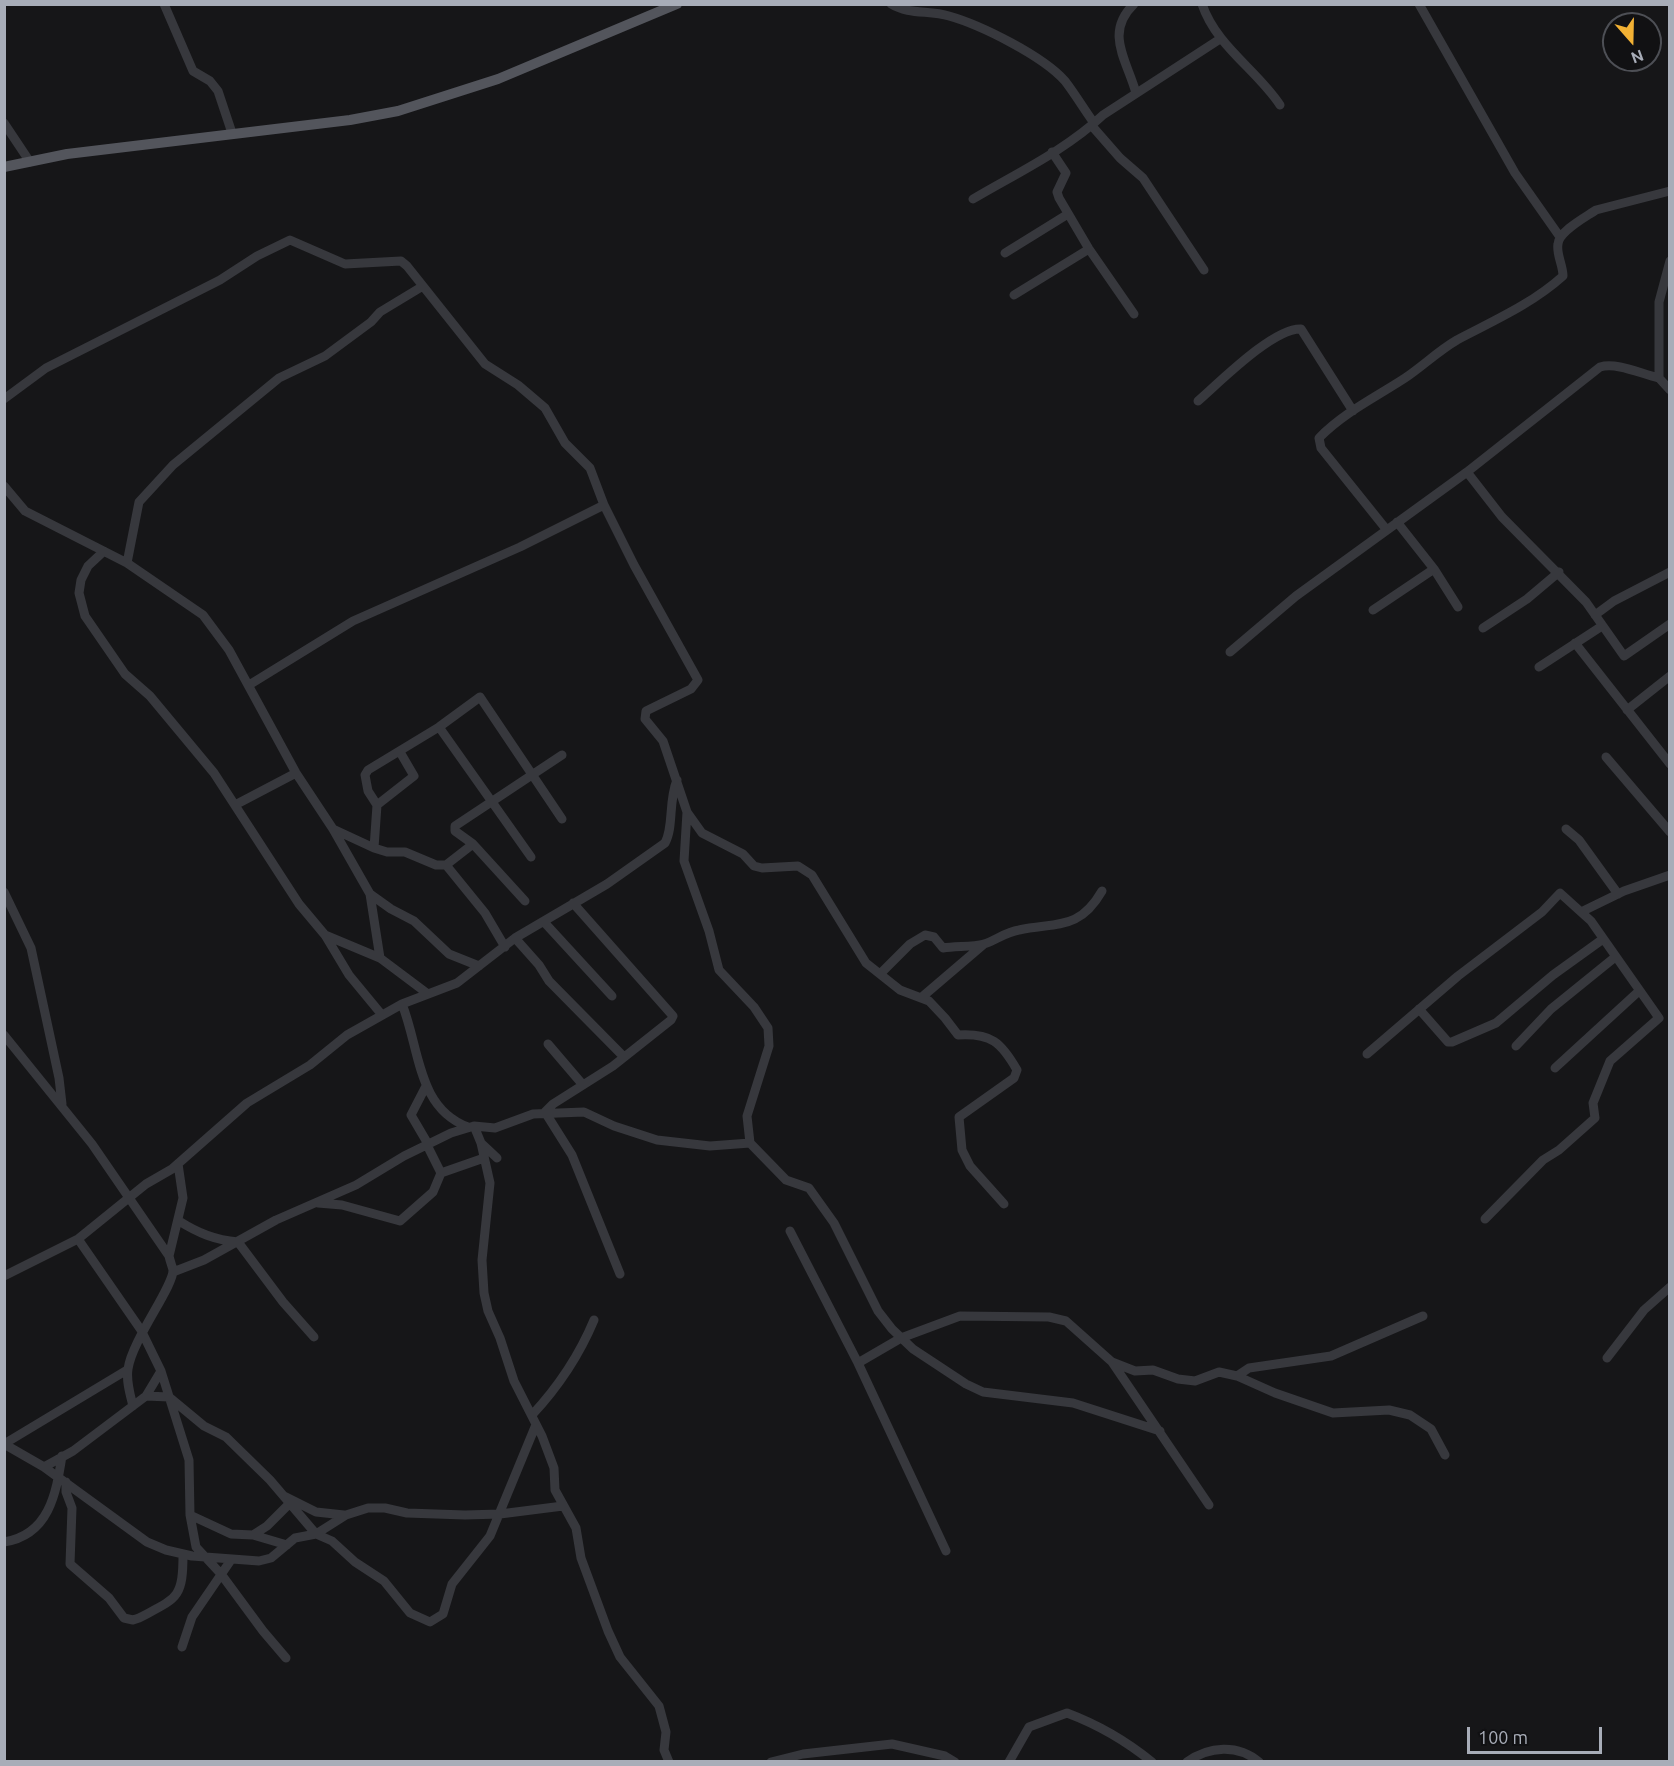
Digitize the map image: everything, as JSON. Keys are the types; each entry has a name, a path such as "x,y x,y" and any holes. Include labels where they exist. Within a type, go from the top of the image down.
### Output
{"main road":[{"path":"4,167 67,154 350,120 398,111 498,79 677,4"}],"street":[{"path":"164,4 193,71 215,86 232,133"},
{"path":"891,4 904,11 948,15 984,29 1048,66 1064,81 1093,124 1120,158 1143,178 1204,270"},
{"path":"1134,4 1123,15 1117,34 1136,93"},
{"path":"1202,4 1220,39 1272,92 1280,105"},
{"path":"1419,4 1515,173 1560,237"},
{"path":"973,199 1052,152 1136,93 1220,39"},
{"path":"4,123 30,162"},
{"path":"1052,152 1066,173 1057,192 1068,214 1134,314"},
{"path":"1386,529 1318,443 1318,438 1353,411 1407,377 1433,355 1509,313 1563,276 1557,245 1560,237 1596,210 1670,191"},
{"path":"1005,253 1068,214"},
{"path":"4,399 46,368 220,280 257,256 290,240 345,264 401,261 485,364 518,385 545,408 565,443 590,468 603,505 698,680 692,688 646,711 645,719 663,741 687,812 702,833 743,854 754,866 762,868 798,866 812,876 866,963 900,990 921,997 945,1018 958,1035 992,1038 1007,1052 1017,1070 1014,1078 959,1117 962,1150 970,1166 1004,1204"},
{"path":"1014,295 1089,249"},
{"path":"1659,378 1659,303 1670,261"},
{"path":"127,563 139,502 173,465 279,378 325,357 371,322 380,312 423,286"},
{"path":"1198,401 1261,349 1291,328 1301,329 1353,411"},
{"path":"1230,652 1296,596 1467,472 1600,367 1616,364 1633,372 1659,378 1670,390"},
{"path":"1467,472 1502,518 1559,572 1595,615 1624,656 1670,624"},
{"path":"4,486 25,511 127,563 203,615 215,628 249,685 296,773 333,829 370,894 380,958"},
{"path":"249,685 353,621 548,534 603,505"},
{"path":"1397,522 1434,569 1458,607"},
{"path":"104,551 88,566 81,580 79,593 85,616 125,674 150,696 190,741 235,805 299,904 325,935 349,975 382,1015"},
{"path":"1373,610 1434,569"},
{"path":"1483,628 1527,599 1559,572"},
{"path":"1595,615 1614,601 1670,572"},
{"path":"1539,667 1602,626"},
{"path":"1575,643 1670,764"},
{"path":"1627,710 1670,676"},
{"path":"374,848 377,805 368,791 365,775 368,770 439,727 480,697 500,722 531,776 562,819"},
{"path":"439,727 531,857"},
{"path":"377,805 414,776 400,752"},
{"path":"525,901 473,844 455,831 455,826 562,755"},
{"path":"1606,758 1670,832"},
{"path":"235,805 296,773"},
{"path":"4,1276 78,1239 130,1197 178,1164 247,1103 310,1065 347,1035 402,1005 457,983 515,938 607,884 664,843 670,834 670,796 677,780"},
{"path":"687,812 684,861 709,932 719,970 753,1007 768,1028 769,1046 747,1116 750,1143 786,1180 809,1188 834,1223 878,1311 901,1338 937,1365 983,1392 1073,1403 1160,1431"},
{"path":"333,829 374,848 387,852 405,852 436,865 446,865 473,844"},
{"path":"1566,829 1579,840 1618,894"},
{"path":"446,865 485,914 505,947"},
{"path":"1581,912 1618,894 1670,875"},
{"path":"921,997 985,944 1020,929 1059,926 1069,922 1096,902 1102,891"},
{"path":"4,892 31,948 59,1078 62,1104"},
{"path":"1367,1054 1419,1009 1542,912 1560,893 1581,912 1603,939 1614,958 1659,1018 1610,1060 1593,1103 1595,1118 1560,1150 1543,1160 1485,1219"},
{"path":"370,894 414,921 449,954 479,966"},
{"path":"544,1112 624,1057 673,1016 573,903"},
{"path":"544,922 612,996"},
{"path":"325,935 380,958 428,994"},
{"path":"880,974 910,944 926,935 933,937 943,948 985,944"},
{"path":"515,938 549,981 624,1057"},
{"path":"1419,1009 1448,1042 1452,1042 1496,1023 1553,975 1603,939"},
{"path":"1516,1046 1551,1009 1614,958"},
{"path":"1555,1068 1639,991"},
{"path":"402,1005 432,1101"},
{"path":"4,1035 34,1074 62,1104 130,1197 169,1257 173,1272 168,1285 141,1330 127,1370 132,1406"},
{"path":"548,1044 583,1085"},
{"path":"426,1086 411,1115 441,1173"},
{"path":"419,1097 432,1101 456,1123 471,1127 495,1128 544,1112 584,1112 614,1126 657,1140 710,1146 750,1143"},
{"path":"544,1112 572,1155 620,1274"},
{"path":"451,1133 456,1123"},
{"path":"173,1272 238,1242 268,1224 356,1185 428,1144 471,1127"},
{"path":"315,1203 342,1205 400,1221 433,1192 441,1173 484,1156 497,1158 481,1143 471,1127"},
{"path":"481,1143 490,1196 483,1237 483,1293 514,1381 532,1415 554,1468 553,1483 576,1528 580,1558 608,1631 620,1657 658,1706 666,1732 664,1750 669,1761"},
{"path":"169,1257 183,1198 178,1164"},
{"path":"178,1221 198,1233 238,1242 270,1285 314,1337"},
{"path":"790,1231 858,1363 946,1551"},
{"path":"62,1456 62,1480 72,1508 68,1545 70,1564 109,1598 124,1618 133,1620 139,1618 177,1596 183,1584 190,1552 189,1460 161,1371 141,1330 78,1239"},
{"path":"1607,1358 1644,1310 1670,1287"},
{"path":"858,1363 901,1338 960,1316 1049,1317 1066,1321 1112,1362 1209,1505"},
{"path":"1238,1376 1250,1368 1331,1356 1423,1316"},
{"path":"532,1415 570,1369 581,1351 594,1320"},
{"path":"1112,1362 1135,1371 1153,1370 1186,1380 1195,1381 1219,1372 1238,1376 1275,1393 1333,1413 1389,1410 1410,1415 1431,1429 1445,1455"},
{"path":"127,1370 4,1444 44,1467 147,1542 190,1552 204,1558 266,1560 296,1538 316,1534 346,1515 377,1507 407,1513 500,1514 563,1506"},
{"path":"44,1467 100,1432 146,1396 161,1371"},
{"path":"146,1396 169,1397 204,1426 226,1437 316,1534 332,1541 355,1563 384,1581 410,1613 430,1622 443,1614 452,1584 490,1536 535,1426"},
{"path":"4,1542 21,1538 43,1521 62,1480"},
{"path":"282,1495 316,1512 346,1515"},
{"path":"253,1535 267,1526 290,1504"},
{"path":"190,1515 231,1534 253,1535 287,1545"},
{"path":"296,1538 300,1517"},
{"path":"204,1558 220,1574 286,1658"},
{"path":"182,1647 192,1617 231,1560"},
{"path":"1009,1761 1029,1727 1067,1713 1101,1726 1152,1761"},
{"path":"771,1761 803,1754 892,1744 945,1756 956,1761"},
{"path":"1187,1761 1208,1751 1223,1748 1250,1753 1259,1761"}]}
